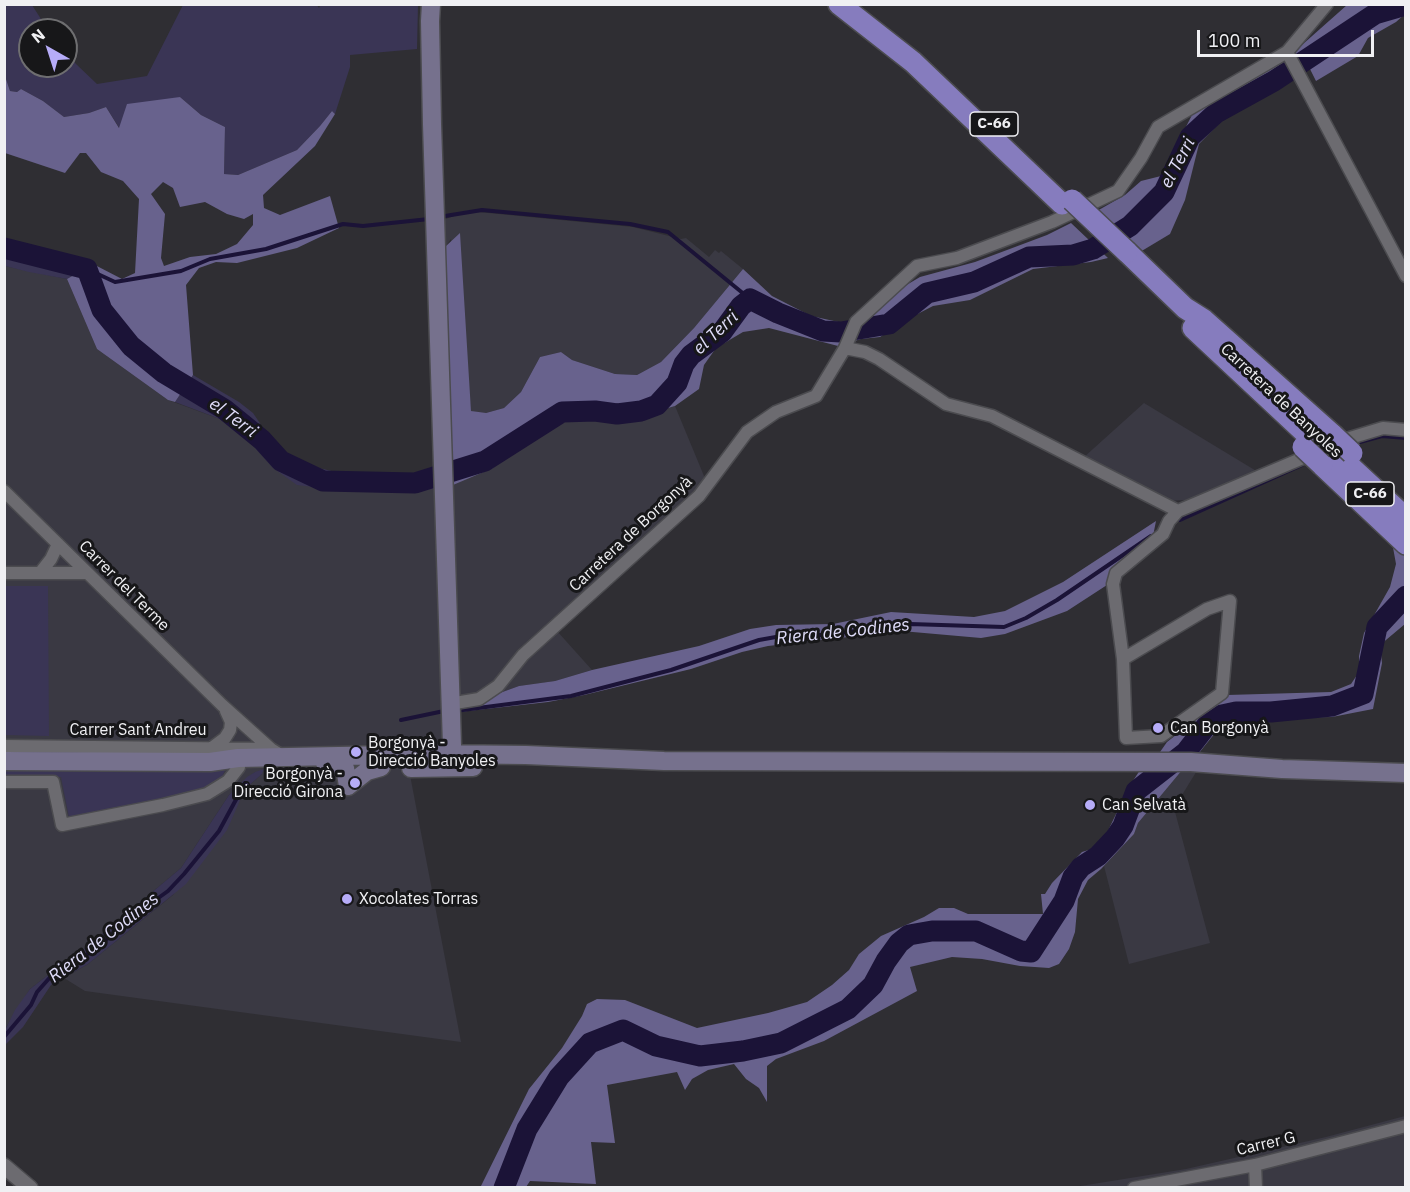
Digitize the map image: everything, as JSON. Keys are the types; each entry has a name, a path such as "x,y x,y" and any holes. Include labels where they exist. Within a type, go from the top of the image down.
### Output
{"highway":[{"name":"C-66","path":"839,4 913,62 1067,202 1233,366 1318,441 1406,528"},
{"name":"C-66","path":"859,4 893,30 946,78 1067,202"},
{"path":"1122,254 1185,308 1204,320 1318,441"},
{"path":"1337,459 1406,503"},
{"path":"1337,459 1406,544"},
{"name":"Carretera de Banyoles","path":"1337,459 1406,518"}],"main road":[{"path":"432,4 430,21 432,124 452,752 461,761 507,761 545,766"},
{"path":"212,754 239,767 314,768 347,773 452,752 664,761 1191,762 1282,769 1406,773"},
{"path":"278,753 303,762 339,764 347,773"},
{"path":"4,761 212,754 238,759 278,753 394,764 545,766 652,764 664,761"},
{"path":"1222,763 1250,759 1406,763"},
{"path":"347,773 351,765 357,762 394,764"}],"street":[{"name":"Carretera de Borgonyà","path":"449,704 479,699 498,686 523,655 699,496 747,432 776,412 816,396 845,348 856,322 917,266 957,258 1052,222 1118,191 1158,127 1287,52 1327,4"},
{"path":"1287,52 1406,276"},
{"path":"845,348 865,352 879,359 946,404 993,416 1178,511"},
{"path":"1124,762 1126,738 1123,659 1113,584 1116,573 1163,534 1169,520 1178,511 1350,438 1383,428 1406,430"},
{"name":"Carrer del Terme","path":"4,491 222,705 278,753"},
{"path":"40,573 51,559 58,544"},
{"path":"4,573 87,573"},
{"path":"1123,659 1207,609 1230,601 1222,693 1161,736 1126,738"},
{"path":"212,754 230,730 229,715 222,705"},
{"name":"Carrer Sant Andreu","path":"4,746 212,754"},
{"path":"4,782 53,782 62,825 207,794 228,781 239,767"},
{"name":"Carrer G","path":"1134,1188 1256,1165 1406,1126"},
{"path":"1256,1165 1256,1188"},
{"path":"4,1166 30,1188"}],"shaded area":[{"path":"316,4 319,8 321,4 418,5 417,49 350,55 350,67 335,114 332,111 297,150 238,175 224,174 225,127 201,115 180,97 120,129 106,107 89,113 64,117 43,101 21,89 17,92 10,91 5,76 4,5 32,5 40,18 18,18 18,78 78,78 78,66 97,84 147,76 183,5"},
{"path":"1347,5 1405,5 1405,14 1396,22 1368,38 1358,56 1316,81 1309,67 1236,106 1199,144 1185,200 1170,234 1140,252 1097,211 1125,195 1141,181 1161,176 1193,113 1285,60"},
{"path":"5,76 10,91 17,92 21,89 43,101 64,117 89,113 106,107 119,128 127,104 180,97 201,115 225,127 224,174 238,175 297,150 332,111 335,114 315,146 263,195 264,208 280,215 330,196 339,228 297,248 237,263 216,262 199,268 186,285 193,375 175,402 168,400 97,349 67,279 93,264 122,279 135,273 139,199 123,181 101,172 86,153 80,153 65,173 5,153","holes":["163,182 173,188 180,207 205,202 227,214 244,219 253,214 253,225 237,244 216,254 190,257 164,266 161,258 165,214 151,194"]},
{"path":"468,211 633,227 681,239 686,238 709,257 715,250 719,253 721,251 743,269 694,328 661,362 637,375 615,374 572,360 561,352 540,357 521,392 504,408 486,413 475,413 471,411 451,239 446,246 441,248 440,221"},
{"path":"1071,223 1108,258 1033,269 970,300 933,306 900,323 880,337 861,339 838,346 769,328 743,332 716,348 704,365 699,389 675,406 617,423 572,416 565,418 533,433 493,468 453,485 441,248 460,233 471,411 486,413 504,408 521,392 540,357 561,352 572,360 615,374 637,375 661,362 694,328 743,269 772,296 811,316 859,324 898,290 920,277 975,262 1047,235"},
{"path":"5,244 70,255 93,264 67,279 29,272 5,266"},
{"path":"5,266 67,279 97,349 168,400 220,419 248,440 273,468 439,489 493,468 533,433 565,418 572,416 617,423 675,406 709,488 557,631 592,670 555,681 519,686 475,702 449,706 451,764 410,775 461,1042 85,991 64,978 88,964 173,895 245,789 262,774 255,772 229,795 181,868 66,964 30,989 5,1029"},
{"path":"193,375 239,402 253,413 270,438 291,456 319,468 344,474 436,473 436,489 354,492 297,485 273,468 248,440 220,419 175,402"},
{"path":"1144,403 1258,472 1188,500 1164,501 1083,458"},
{"path":"1156,521 1152,541 1113,571 1107,585 1067,611 1005,634 981,638 890,630 768,646 691,669 584,695 548,702 459,712 458,704 475,702 519,686 555,681 592,670 699,646 750,629 776,625 833,624 891,612 974,617 1005,611 1063,582"},
{"path":"1392,542 1405,555 1405,624 1380,645 1382,663 1373,709 1332,717 1281,718 1236,723 1215,733 1199,753 1160,752 1167,742 1227,695 1331,692 1351,684 1359,672 1359,656 1364,633 1390,587 1396,564"},
{"path":"5,586 48,586 49,736 5,735"},
{"path":"264,769 262,774 245,789 227,830 186,884 88,964 51,985 23,1027 5,1045 5,1030 15,1010 30,989 66,964 181,868 229,795 247,777"},
{"path":"1183,769 1198,769 1174,808 1210,943 1129,964 1104,866 1134,834 1138,823"},
{"path":"1183,769 1138,823 1134,834 1088,880 1078,899 1075,932 1069,949 1059,964 1049,968 952,957 910,967 917,991 824,1041 776,1059 767,1066 767,1102 759,1088 746,1079 734,1064 708,1070 692,1079 685,1090 677,1072 607,1085 615,1143 591,1142 596,1184 530,1181 526,1187 480,1188 529,1089 562,1048 587,1004 597,999 625,1000 697,1028 807,1002 849,970 859,954 881,936 939,908 954,908 968,914 1043,914 1041,894 1045,894 1052,883 1082,852 1095,848 1104,839 1129,787 1140,770"},
{"path":"5,770 225,770 222,777 211,785 187,794 69,817 61,777 5,777"},
{"path":"1405,1116 1405,1187 1068,1188 1186,1169 1326,1137"}],"waterway":[{"name":"el Terri","path":"4,248 87,269 102,310 131,346 164,373 224,409 262,440 281,461 323,481 415,483 485,461 562,412 595,411 617,414 641,411 657,405 677,383 684,364 691,355 722,332 741,306 750,299 823,331 841,332 889,324 927,293 974,282 1029,257 1073,255 1093,249 1130,226 1164,192 1190,137 1216,113 1274,81 1375,14 1406,5"},
{"name":"el Terri","path":"1349,24 1356,27"},
{"path":"439,217 482,210 630,224 668,232 750,299"},
{"path":"87,269 115,282 181,271 210,259 266,249 343,224 363,226 429,219"},
{"name":"Riera de Codines","path":"1360,442 1382,436 1406,438"},
{"name":"Riera de Codines","path":"1180,520 1302,465"},
{"name":"Riera de Codines","path":"455,711 571,696 671,670 759,640 787,635 823,635 856,631 873,626 910,624 1004,627 1026,618 1057,600 1151,536"},
{"path":"504,1188 527,1129 559,1077 590,1043 623,1030 656,1046 700,1056 743,1051 781,1043 848,1009 873,985 886,961 899,943 909,935 932,931 976,931 1021,951 1031,952 1064,901 1073,877 1081,867 1098,856 1123,826 1136,791 1186,752 1207,725 1222,715 1236,712 1271,712 1332,706 1363,694 1377,627 1406,596"},
{"name":"Riera de Codines","path":"401,720 444,711"},
{"name":"Riera de Codines","path":"4,1037 53,974 70,967 168,891 219,831 245,783"}],"place":[{"name":"Can Borgonyà","path":"1158,728"},
{"name":"Borgonyà - Direcció Banyoles","path":"356,752"},
{"name":"Borgonyà - Direcció Girona","path":"355,783"},
{"name":"Can Selvatà","path":"1090,805"},
{"name":"Xocolates Torras","path":"347,899"}]}
